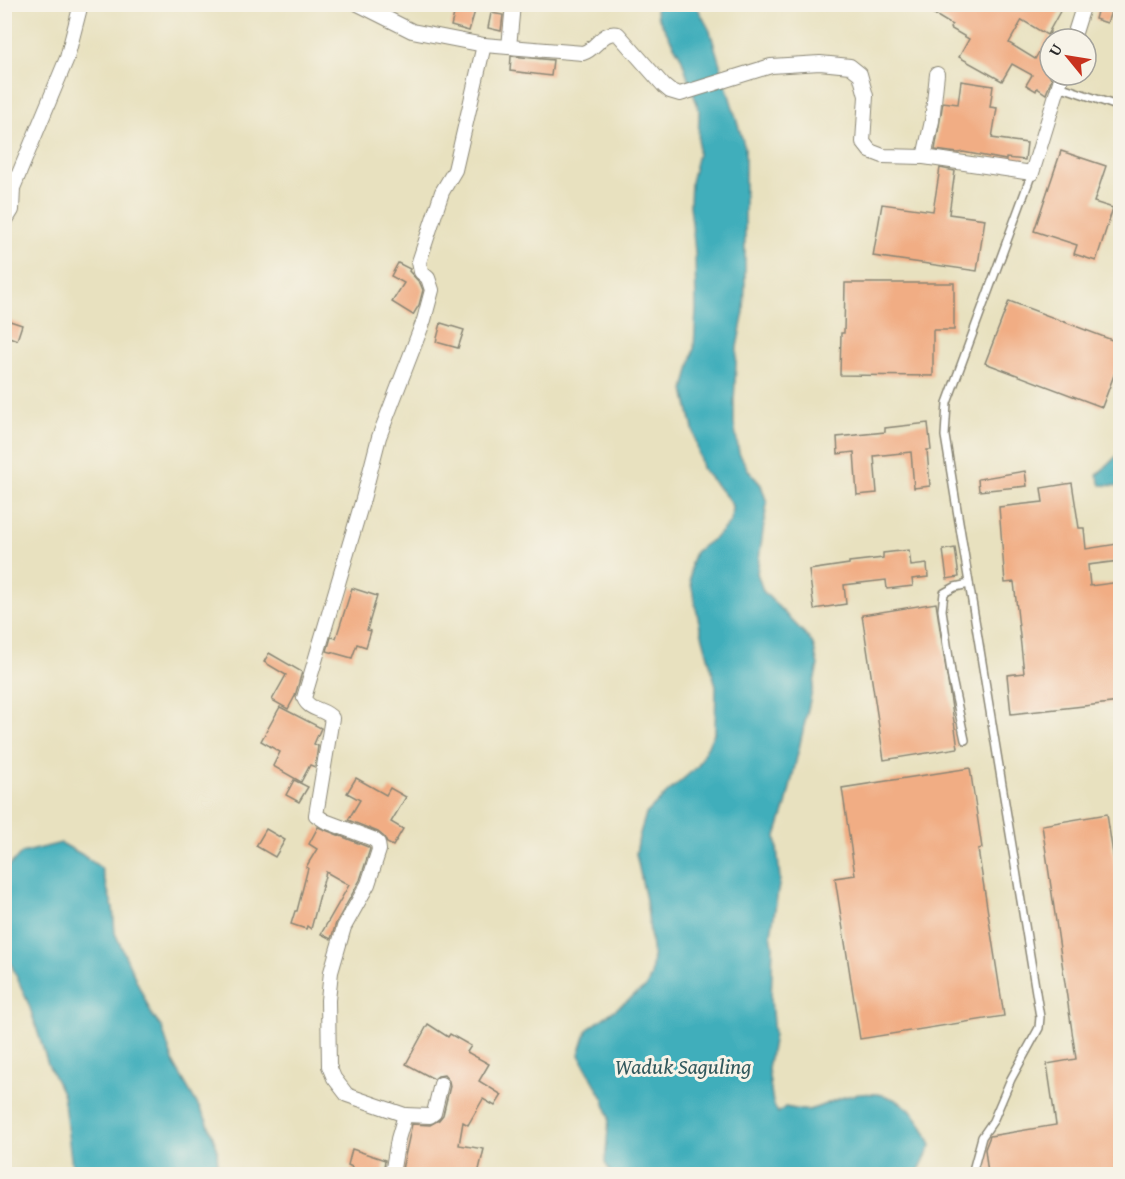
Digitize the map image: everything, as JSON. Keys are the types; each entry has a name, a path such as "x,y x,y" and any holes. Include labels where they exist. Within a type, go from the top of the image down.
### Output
{"street":[{"path":"4,224 12,210 13,188 67,58 81,4"},
{"path":"358,4 412,31 484,45 583,53 590,51 612,33 622,37 670,91 680,94 771,66 820,63 850,66 860,74 866,96 863,142 870,152 883,156 924,157 1032,173 1058,87"},
{"path":"509,47 513,4"},
{"path":"1077,27 1084,4"},
{"path":"441,1084 434,1113 430,1116 405,1115 347,1095 334,1078 329,1066 328,1000 340,936 368,885 379,850 378,843 373,839 325,821 316,815 332,718 326,712 309,706 304,699 379,437 424,320 432,290 428,278 421,272 419,262 442,192 458,161 484,45"},
{"path":"924,157 932,121 937,74"},
{"path":"392,1174 405,1115"}],"lane":[{"path":"1076,87 1120,107"},
{"path":"972,1174 982,1137 993,1121 1011,1079 1039,1028 1040,1017 945,436 947,403 1032,173"},
{"path":"965,740 952,680 942,610 944,593 955,587 969,584"}],"water":[{"name":"Waduk Saguling","path":"655,5 696,5 710,31 745,148 744,312 737,347 734,424 739,453 749,471 761,485 767,503 757,573 763,591 813,644 818,665 786,805 776,836 780,879 771,934 773,945 771,1000 774,1035 768,1069 773,1103 778,1113 785,1107 808,1110 843,1097 863,1094 889,1097 910,1110 925,1132 931,1146 917,1174 612,1174 605,1163 609,1118 604,1100 579,1055 587,1030 646,987 651,976 653,956 646,900 636,854 646,814 698,766 715,731 716,686 690,579 691,563 695,552 717,536 731,521 732,506 729,500 702,468 684,390 694,349 695,252 690,205 691,182 698,154 699,110 681,57 657,16"},
{"path":"1120,453 1120,486 1101,485 1097,475"},
{"path":"61,843 101,868 113,908 115,933 152,1015 162,1028 174,1064 207,1121 217,1147 218,1174 73,1174 63,1095 48,1064 29,1005 5,950 5,870 22,853"}],"building":[{"path":"917,4 945,4 951,8 953,4 1064,4 1051,27 1038,27 1038,30 1022,20 1009,43 1035,59 1038,54 1038,87 1049,87 1046,94 1026,85 1032,75 1012,64 1002,81 959,57 969,39 950,28 952,25"},
{"path":"456,6 475,11 469,31 451,26"},
{"path":"1098,8 1111,12 1107,23 1095,19"},
{"path":"491,13 503,15 501,31 488,28"},
{"path":"511,56 553,60 551,76 510,71"},
{"path":"961,81 993,86 990,107 997,108 992,138 1027,143 1025,160 1006,158 1006,160 963,152 935,150 943,102 958,104"},
{"path":"1061,151 1106,166 1094,202 1113,208 1096,261 1074,254 1077,245 1034,231"},
{"path":"940,168 955,171 949,214 985,219 977,271 873,256 882,204 933,211"},
{"path":"398,263 410,269 409,271 423,290 419,305 413,315 392,302 404,283 391,276"},
{"path":"845,283 954,283 954,330 933,330 933,376 840,375"},
{"path":"1009,301 1120,343 1120,359 1102,407 985,363"},
{"path":"7,320 22,325 17,340 4,335"},
{"path":"441,323 464,330 458,348 436,342"},
{"path":"928,423 931,450 927,450 930,486 914,488 911,452 874,456 877,493 857,495 854,452 838,454 837,437 885,432 885,428"},
{"path":"1025,471 1027,486 979,491 978,479"},
{"path":"1072,483 1079,528 1084,528 1086,549 1117,544 1119,561 1088,565 1090,586 1120,582 1120,702 1011,714 1007,675 1024,673 1014,582 1005,583 999,507 1043,502 1041,488"},
{"path":"955,548 959,577 947,579 943,550"},
{"path":"909,550 911,566 927,564 928,577 912,579 913,586 887,589 886,580 844,585 846,604 814,609 809,570 883,558 883,553"},
{"path":"352,588 377,596 367,630 371,631 366,647 357,644 352,658 327,651 331,637 336,638"},
{"path":"936,603 958,748 884,760 862,615"},
{"path":"269,653 302,672 295,696 288,709 272,700 286,675 264,662"},
{"path":"280,707 321,728 314,744 318,746 315,767 310,765 301,782 273,766 280,752 261,741"},
{"path":"970,768 982,848 978,849 1004,1016 860,1039 835,878 855,875 842,788"},
{"path":"356,778 386,795 390,788 406,797 391,822 403,829 393,846 387,843 378,832 348,820 360,800 347,793"},
{"path":"294,780 308,787 299,802 286,795"},
{"path":"1107,814 1120,901 1120,1174 988,1174 985,1149 990,1136 1056,1125 1047,1064 1076,1059 1042,825"},
{"path":"318,827 370,849 360,880 336,923 331,939 321,934 349,885 326,872 311,929 307,926 306,929 291,924 295,911 297,911 308,868 306,867 317,849 309,844"},
{"path":"266,829 285,840 275,857 256,846"},
{"path":"428,1024 448,1037 450,1034 471,1046 467,1052 489,1064 479,1081 502,1095 495,1106 483,1099 468,1125 463,1122 459,1145 484,1149 478,1174 401,1174 412,1124 430,1125 439,1120 443,1115 450,1086 444,1075 434,1079 406,1064"},
{"path":"352,1149 385,1160 383,1174 350,1174 352,1167 348,1165"}]}
